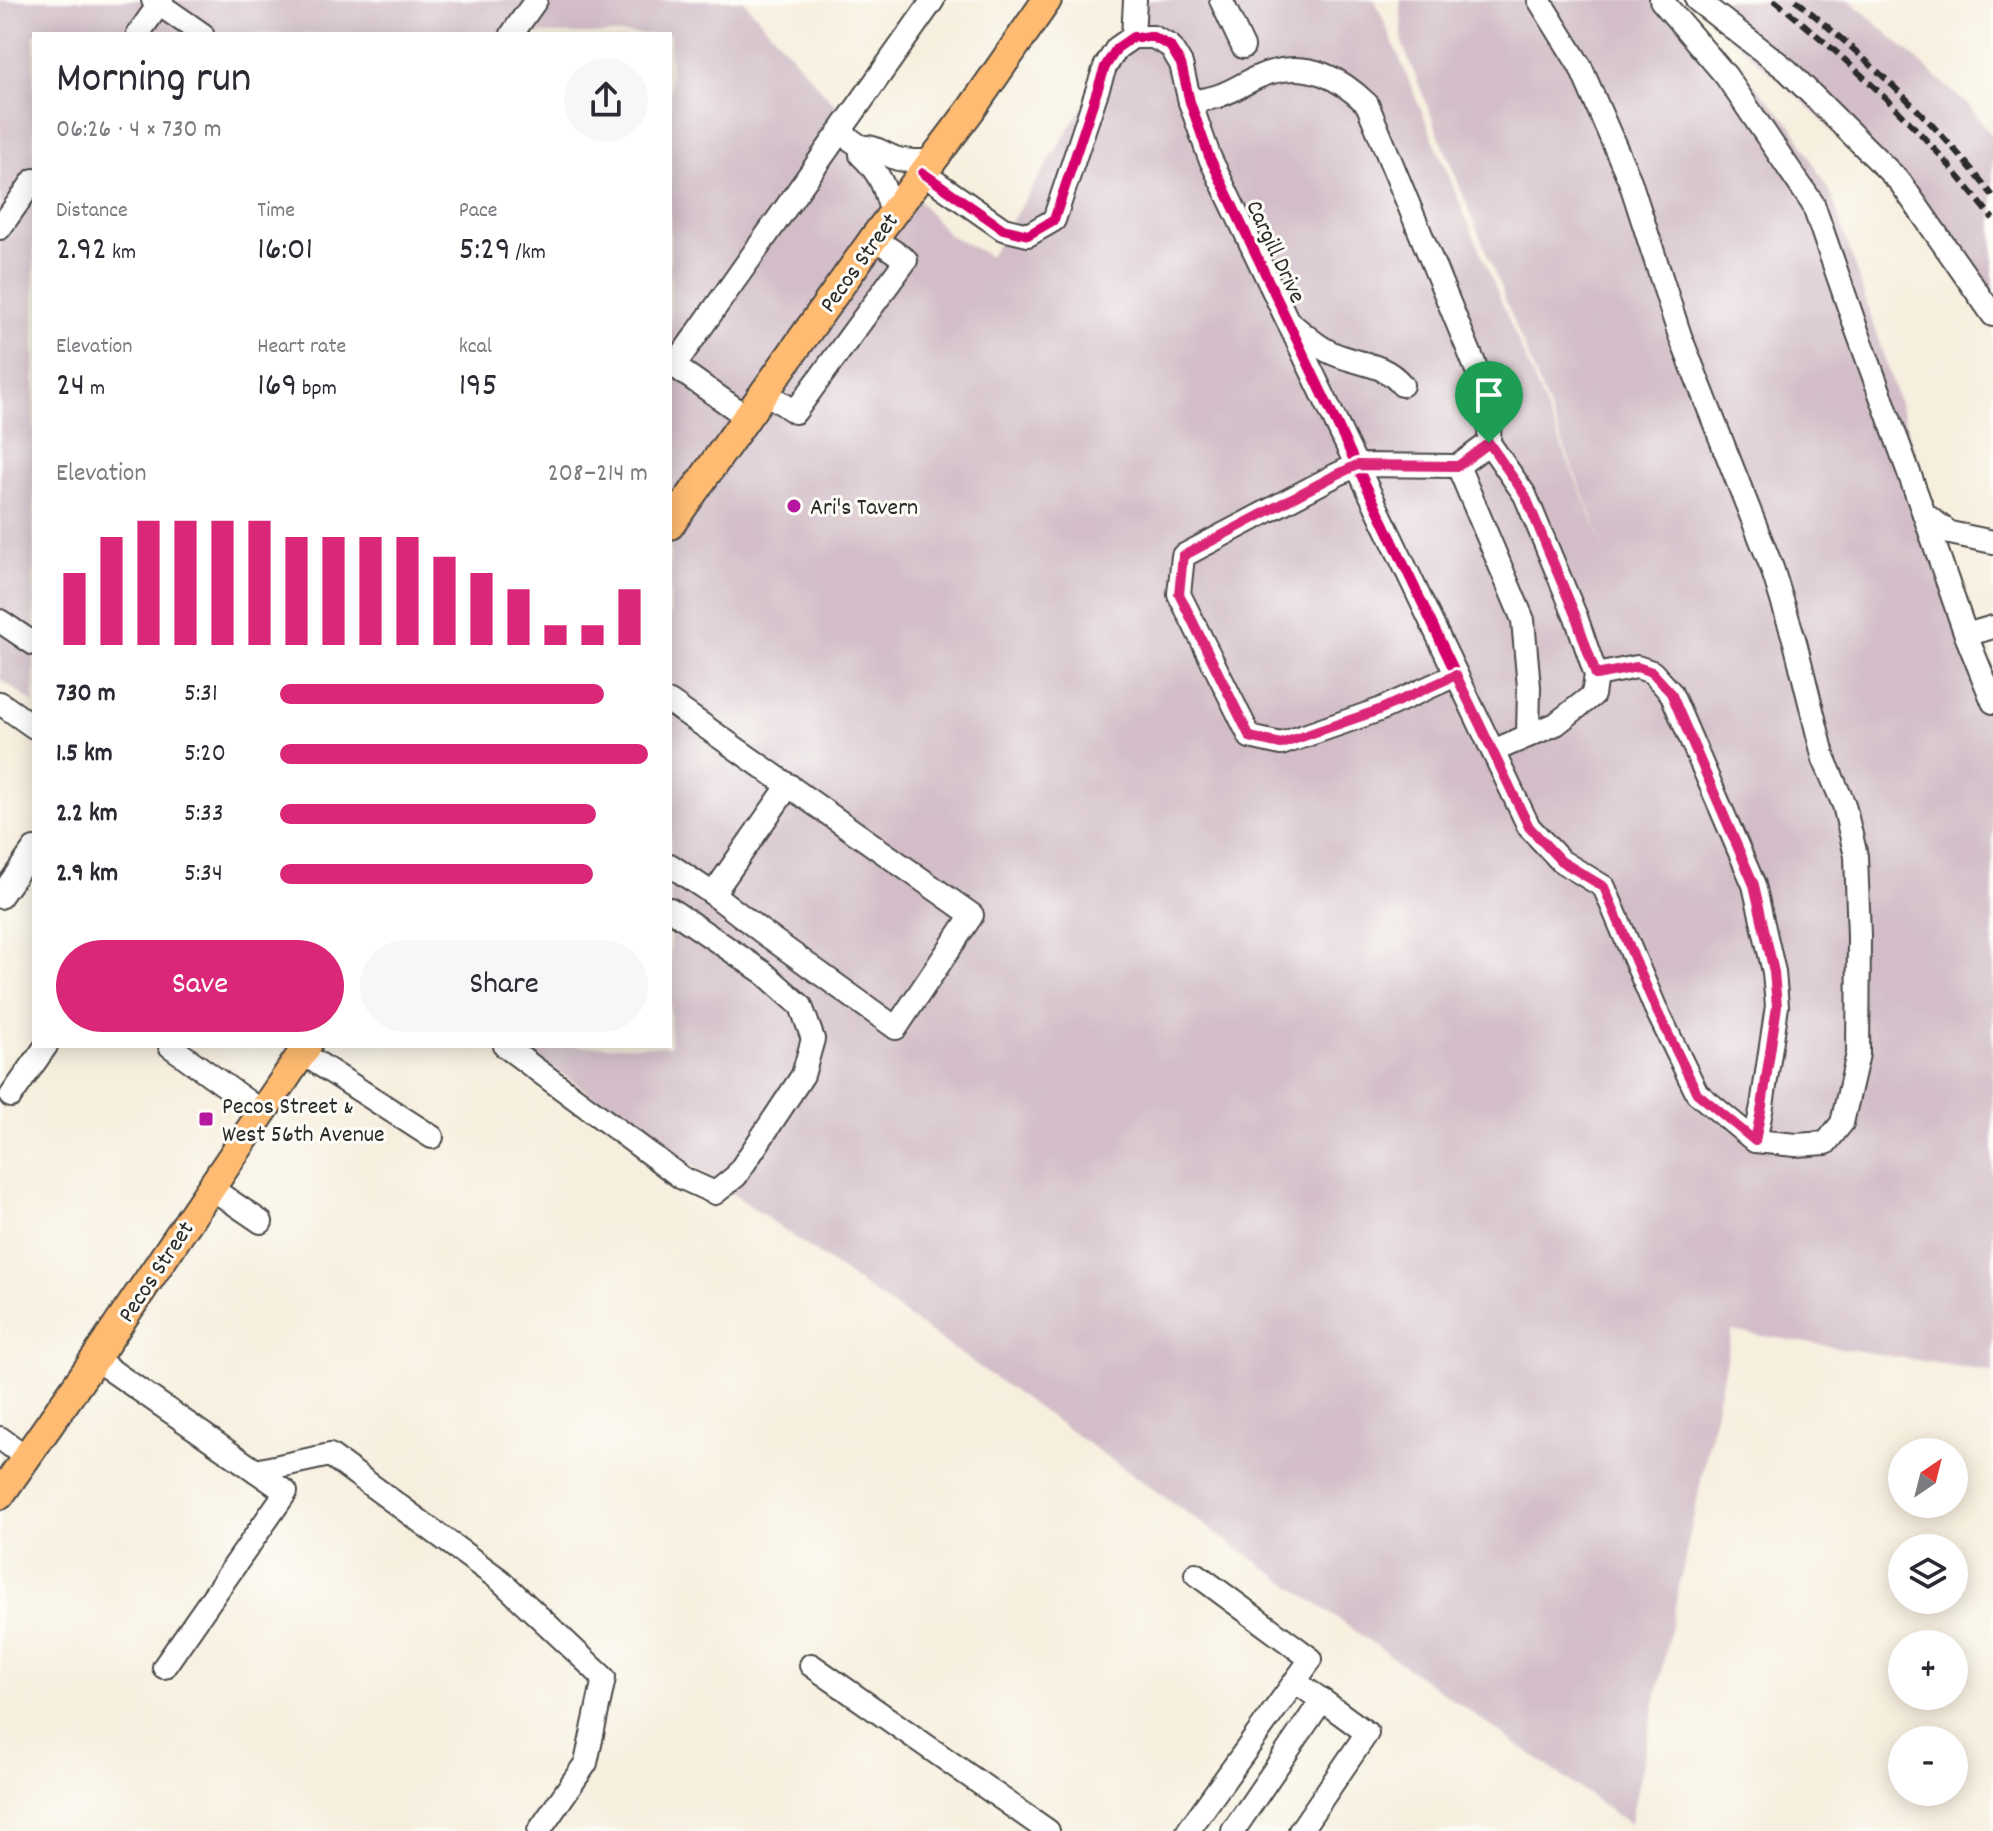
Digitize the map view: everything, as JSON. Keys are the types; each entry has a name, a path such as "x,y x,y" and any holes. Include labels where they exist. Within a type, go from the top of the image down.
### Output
{"main road":[{"name":"Pecos Street","path":"672,522 1047,0"},
{"name":"Pecos Street","path":"0,1495 305,1050"}],"street":[{"path":"513,32 536,0"},
{"path":"747,417 672,364 933,0"},
{"path":"840,132 861,147 869,145 897,159 928,167 1003,229 1028,235 1054,220 1105,67 1117,48 1133,37 1135,0"},
{"path":"1221,0 1243,47"},
{"path":"1539,0 1580,66 1630,181 1680,336 1772,568 1795,642 1824,759 1844,805 1856,856 1858,1054 1842,1123 1826,1143 1796,1145 1755,1141 1777,1006 1774,972 1754,885 1671,693 1652,672 1637,667 1596,675"},
{"path":"1661,0 1726,76 1813,204 1966,635 1993,702"},
{"path":"1697,0 1787,70 1900,182 1993,315"},
{"path":"139,32 158,1 199,32"},
{"name":"Cargill Drive","path":"1133,37 1153,37 1170,46 1181,64 1190,102 1209,156 1529,827 1561,861 1604,887 1655,1007 1697,1093 1755,1141"},
{"path":"1190,102 1219,96 1271,72 1300,69 1322,73 1352,90 1367,104 1490,402 1489,443 1525,495 1576,617 1596,675 1593,695 1556,724 1493,751"},
{"path":"861,147 861,155 880,176 892,214"},
{"path":"0,228 32,183"},
{"path":"765,392 795,412 906,260 874,238"},
{"path":"1289,323 1331,353 1393,374 1402,385"},
{"path":"1456,675 1379,710 1281,744 1250,737 1179,594 1183,556 1357,465 1458,466 1489,443"},
{"path":"1458,466 1523,620 1529,687 1528,736"},
{"path":"1924,514 1950,533 1993,542"},
{"path":"0,621 32,643"},
{"path":"1966,635 1993,627"},
{"path":"0,703 32,726"},
{"path":"672,703 972,915 896,1028 672,866"},
{"path":"713,894 789,785"},
{"path":"0,897 32,852"},
{"path":"499,1048 682,1178 715,1193 736,1176 803,1075 813,1039 801,1006 764,973 672,910"},
{"path":"11,1096 45,1048"},
{"path":"173,1048 262,1112"},
{"path":"305,1050 432,1137"},
{"path":"211,1188 261,1222"},
{"path":"95,1359 286,1492 164,1667"},
{"path":"0,1438 26,1457"},
{"path":"256,1471 330,1455 500,1580 604,1678 586,1763 539,1831"},
{"path":"1188,1831 1311,1659 1196,1574"},
{"path":"811,1665 1048,1831"},
{"path":"1295,1682 1367,1733 1300,1831"},
{"path":"1233,1831 1322,1700"}],"shaded area":[{"path":"0,0 743,0 949,235 990,256 1149,0 1375,0 1610,561 1403,45 1400,0 1676,0 1792,126 1832,196 1993,694 1993,1372 1732,1331 1630,1824 525,1048 672,1048 672,32 32,32 32,702 0,679"},
{"path":"1688,0 1850,0 1970,107 1993,137 1993,320 1920,222 1804,102"}],"railway":[{"path":"1774,0 1834,50 1890,103 1944,159 1993,219"},
{"path":"1796,0 1900,93 1949,143 1993,196"}],"cycle path":[{"path":"923,173 1003,229 1028,235 1054,220 1105,67 1117,48 1133,37 1153,37 1170,46 1181,64 1190,102 1209,156 1529,827"}],"place":[{"name":"Ari's Tavern","path":"794,506"},
{"name":"Pecos Street & West 56th Avenue","path":"206,1119"}],"route":[{"path":"1489,443 1525,495 1576,617 1596,675 1637,667 1652,672 1671,693 1754,885 1774,972 1777,1006 1755,1141 1697,1093 1655,1007 1604,887 1561,861 1529,827 1456,675 1379,710 1281,744 1250,737 1179,594 1183,556 1334,476 1357,465 1458,466 1489,443"}]}
